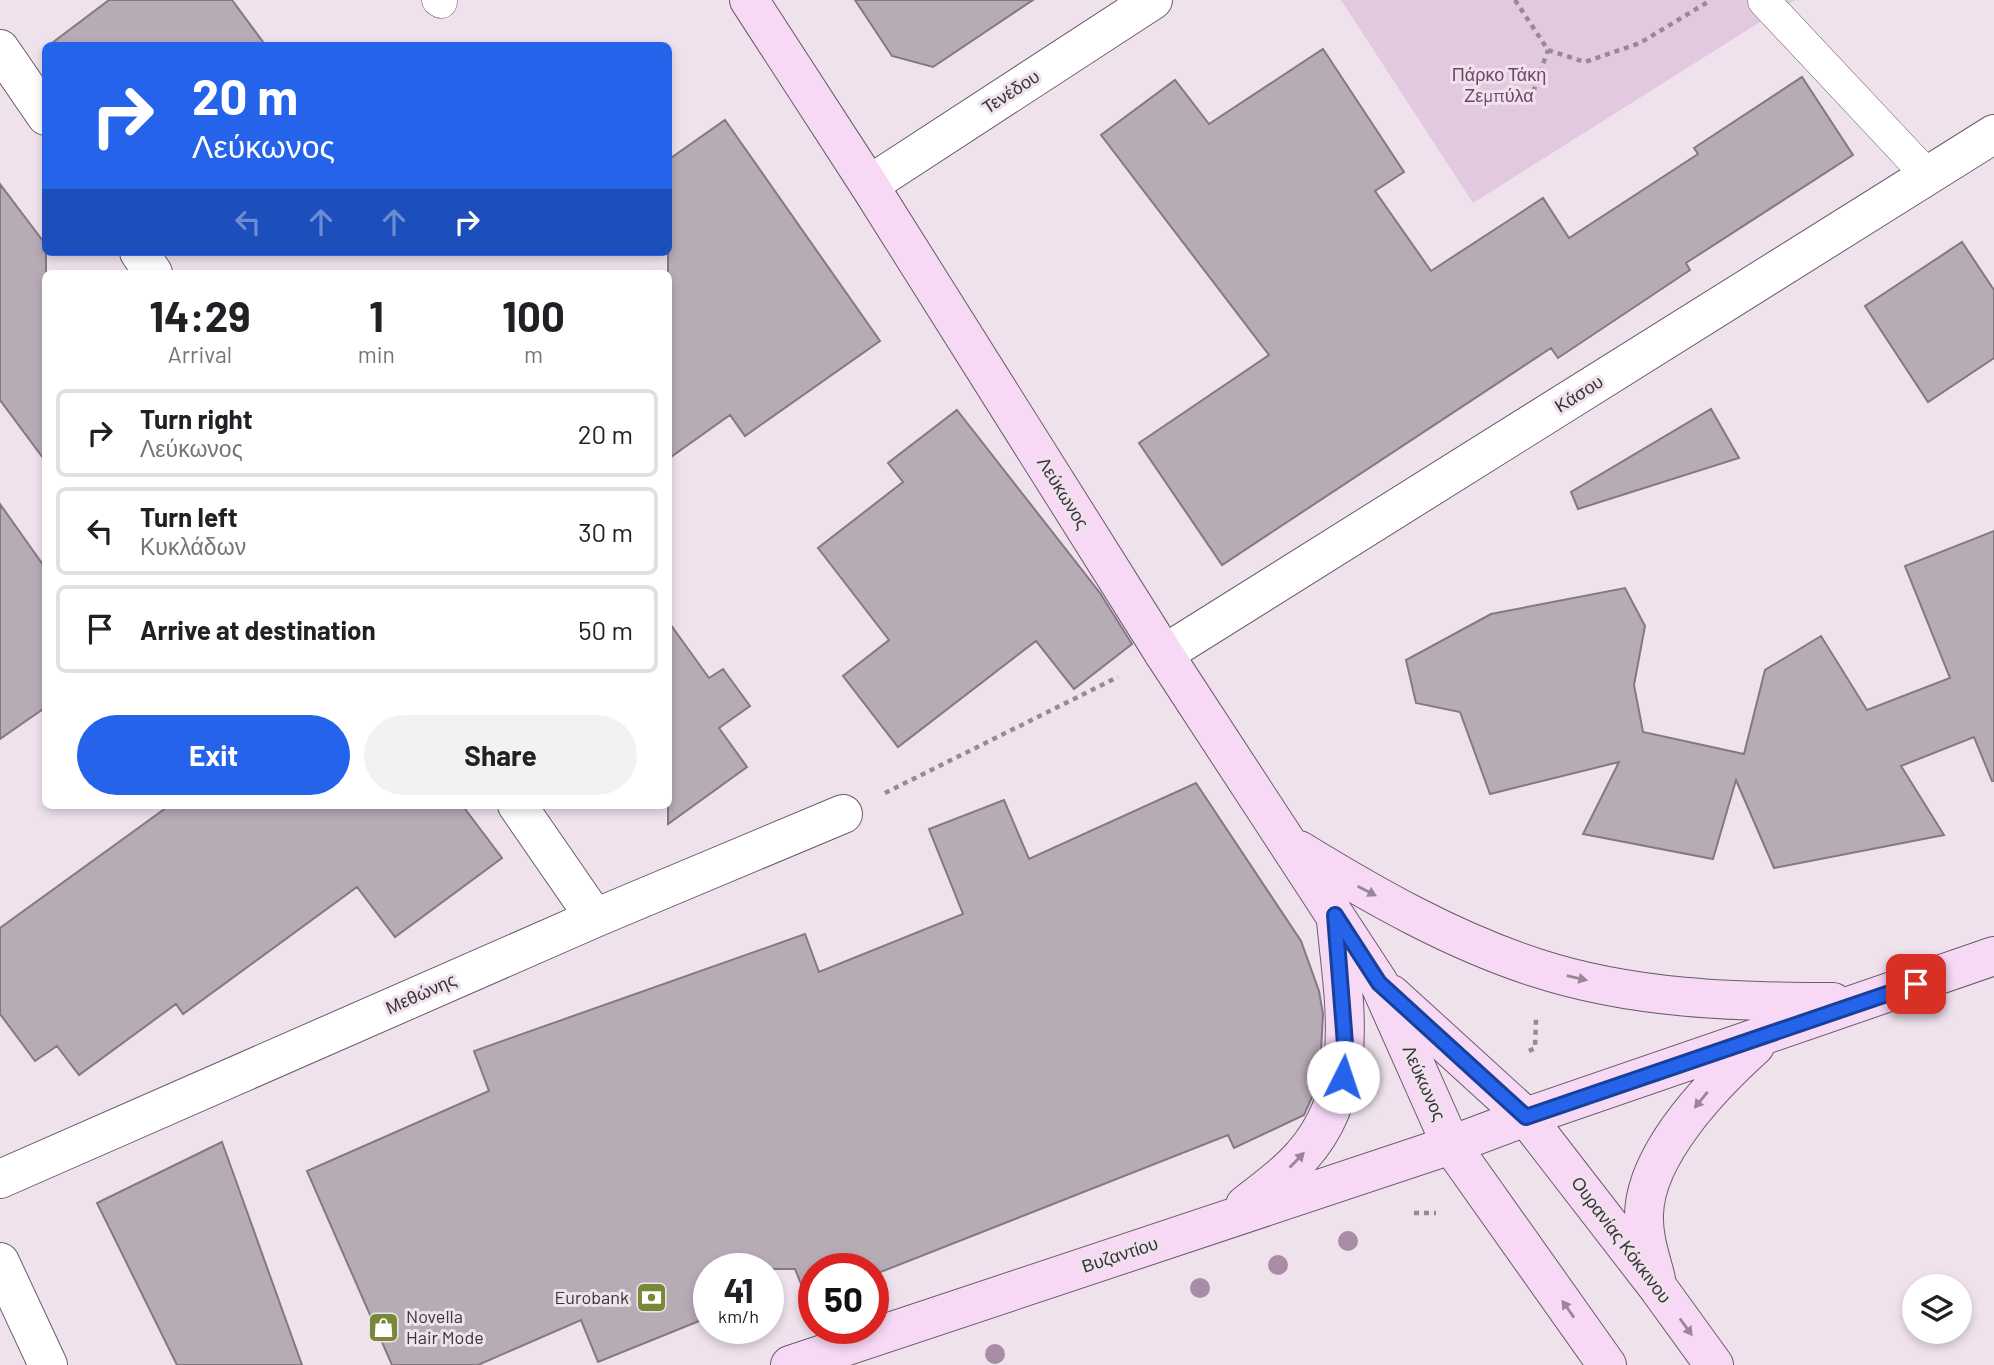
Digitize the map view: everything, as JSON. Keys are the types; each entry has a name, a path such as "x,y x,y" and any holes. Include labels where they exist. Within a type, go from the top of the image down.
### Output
{"main road":[{"name":"Λεύκωνος","path":"749,0 869,185 1164,654 1379,983 1451,1145"},
{"path":"1288,843 1354,885 1417,917 1489,951 1547,971 1620,988 1715,999 1864,1002"},
{"path":"1226,1220 1302,1156 1321,1131 1334,1105 1343,1077 1345,1044 1335,915"},
{"name":"Βυζαντίου","path":"790,1365 1451,1145 1994,956"},
{"name":"Λεύκωνος","path":"1379,983 1526,1117"},
{"path":"1659,1289 1648,1248 1644,1215 1655,1174 1666,1150 1700,1100 1717,1080 1767,1035"},
{"name":"Ουρανίας Κόκκινου","path":"1526,1117 1714,1365"},
{"path":"1451,1145 1607,1365"}],"street":[{"name":"Τενέδου","path":"869,185 1153,0"},
{"path":"0,49 42,110"},
{"name":"Κάσου","path":"1164,654 1994,134"},
{"path":"520,809 595,918"},
{"name":"Μεθώνης","path":"0,1179 595,918 844,814"},
{"path":"0,1262 48,1365"}],"lane":[{"path":"1764,1 1928,176"}],"path":[{"path":"1515,0 1548,50 1585,62 1640,43 1711,0"},
{"path":"1530,101 1548,50"},
{"path":"844,814 1164,654"},
{"path":"1411,1213 1433,1212 1444,1215"}],"green space":[{"name":"Πάρκο Τάκη Ζεμπύλα","path":"1341,0 1795,0 1473,203"}],"building":[{"path":"109,0 232,0 263,42 53,42"},
{"path":"855,0 1033,0 933,67 892,56"},
{"path":"1323,49 1404,172 1375,191 1431,271 1543,198 1569,238 1698,154 1694,148 1802,77 1853,155 1686,263 1690,270 1558,358 1551,348 1222,565 1139,443 1269,355 1101,135 1175,80 1209,124"},
{"path":"725,120 880,341 745,436 730,415 672,456 672,270 668,270 668,256 672,256 672,157"},
{"path":"0,184 42,240 42,256 46,256 46,270 42,270 42,457 0,400"},
{"path":"1962,242 1994,290 1994,358 1928,402 1865,306"},
{"path":"1711,409 1739,458 1578,509 1571,492"},
{"path":"957,410 1100,593 1132,644 1074,689 1036,641 898,747 843,676 889,640 818,548 903,482 888,463"},
{"path":"0,504 42,563 42,710 0,739"},
{"path":"1994,531 1994,781 1974,737 1901,766 1944,835 1774,868 1736,780 1713,859 1583,834 1619,762 1490,794 1460,712 1416,703 1406,660 1491,614 1625,588 1645,626 1634,685 1643,732 1744,754 1765,670 1821,636 1867,710 1950,678 1905,566"},
{"path":"672,627 709,678 723,669 750,706 719,728 747,767 668,824 668,809 672,809"},
{"path":"1196,783 1301,941 1319,991 1323,1014 1320,1070 1304,1115 1234,1148 1228,1135 889,1269 889,1253 798,1253 798,1276 795,1269 784,1269 784,1253 693,1253 693,1323 598,1362 581,1320 478,1365 392,1365 307,1171 489,1091 474,1051 805,934 819,972 963,914 929,829 1004,800 1029,859"},
{"path":"164,809 465,809 502,858 395,937 357,887 183,1014 176,1004 79,1075 57,1046 35,1061 0,1014 0,928"},
{"path":"222,1142 302,1365 177,1365 97,1203"}],"place":[{"name":"Eurobank","path":"652,1298"},
{"name":"Novella Hair Mode","path":"383,1327"}],"route":[{"path":"1343,1077 1345,1044 1342,982 1335,915 1379,983 1526,1117 1916,984"}]}
